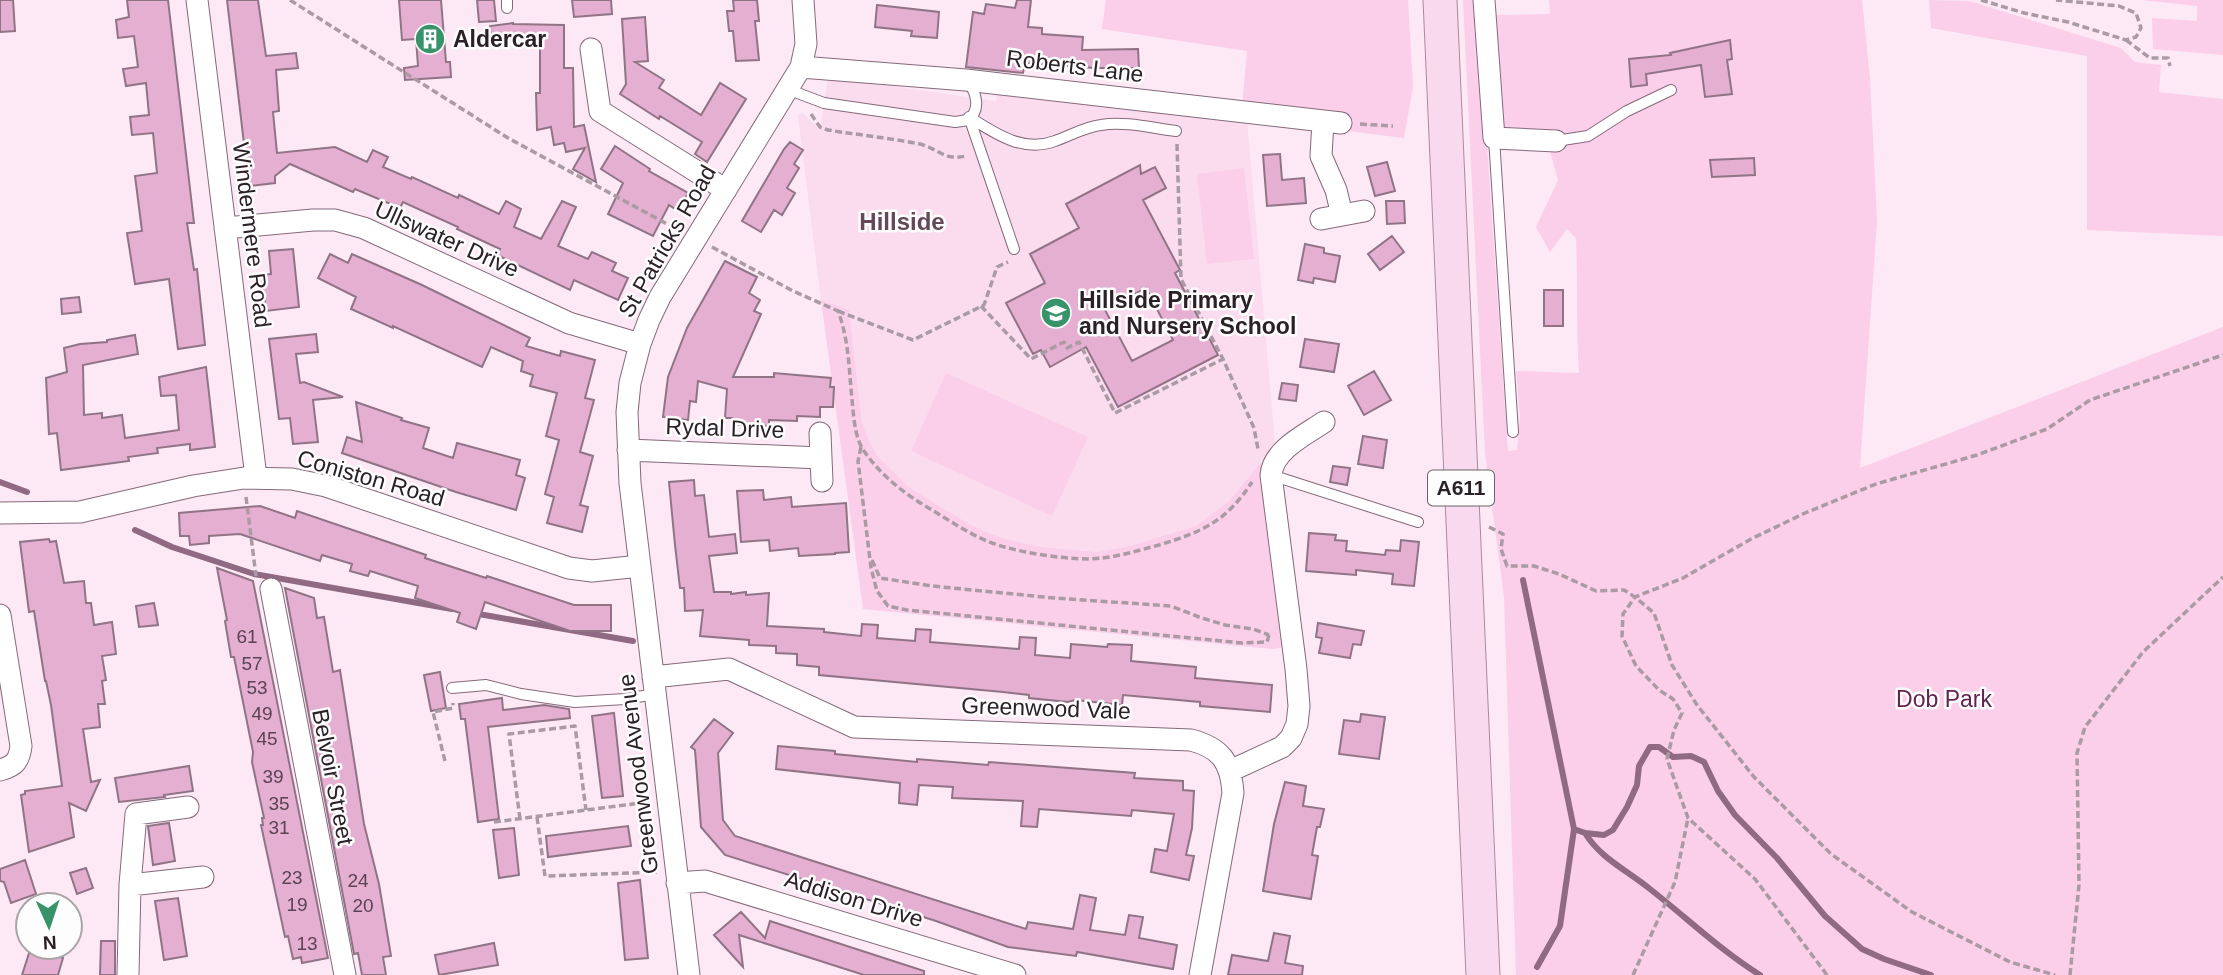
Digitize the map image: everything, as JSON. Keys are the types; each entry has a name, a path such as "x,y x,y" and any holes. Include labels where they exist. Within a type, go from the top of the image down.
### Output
{"main road":[{"name":"A611","path":"1440,0 1483,975"}],"street":[{"name":"Windermere Road","path":"197,0 225,228 250,477"},
{"name":"St Patricks Road","path":"640,566 628,450 627,412 630,383 640,344 660,297 791,91 806,44 803,0"},
{"path":"1484,0 1494,138 1556,141"},
{"path":"591,48 600,111 726,190"},
{"name":"Roberts Lane","path":"801,66 966,80 1332,122"},
{"path":"1332,122 1321,156 1336,190 1342,215"},
{"path":"1321,219 1364,211"},
{"name":"Ullswater Drive","path":"225,228 335,220 364,228 569,323 640,344"},
{"path":"1200,975 1232,806 1230,771 1282,747 1291,738 1297,724 1299,706 1290,614 1270,466 1324,422"},
{"path":"820,433 822,481"},
{"name":"Rydal Drive","path":"628,450 821,458"},
{"name":"Coniston Road","path":"0,513 80,512 193,486 250,477 292,479 326,486 569,568 592,571 640,566"},
{"name":"Greenwood Avenue","path":"640,566 689,975"},
{"name":"Belvoir Street","path":"263,582 345,975"},
{"path":"0,615 3,653 21,746 19,759 12,767 0,769"},
{"name":"Greenwood Vale","path":"654,685 729,669 854,727 1191,740 1212,748 1222,756 1230,771"},
{"path":"128,975 130,886 136,814 188,807"},
{"path":"130,886 203,877"},
{"name":"Addison Drive","path":"677,877 705,881 1015,975"}],"lane":[{"path":"791,91 824,103 956,122 967,120 973,113 977,99 975,90 966,80"},
{"path":"1556,141 1588,136 1628,111 1671,90"},
{"path":"969,117 1007,139 1032,146 1056,141 1098,125 1117,123 1176,131"},
{"path":"969,117 1014,249"},
{"path":"1494,138 1513,432"},
{"path":"1270,466 1418,522"},
{"path":"452,688 486,685 521,695 575,702 625,699 654,685"}],"path":[{"path":"290,0 508,138 793,291 913,340 984,305 997,267 1017,257 1014,249"},
{"path":"1981,0 2126,40 2150,58 2168,58 2170,66"},
{"path":"2056,0 2119,6 2136,13 2141,28 2136,37 2126,40"},
{"path":"791,91 820,127 828,130 924,145 944,156 954,158 982,153"},
{"path":"1332,122 1393,126"},
{"path":"838,311 846,336 855,425 861,446 881,471 906,494 989,542 1019,550 1100,559 1194,534 1216,521 1233,506 1270,466 1223,359 1181,279 1176,131"},
{"path":"981,306 1031,359 1065,342 1067,348 1079,342 1115,413 1223,359"},
{"path":"1826,975 1755,879 1688,818 1667,759 1674,730 1682,713 1673,699 1659,690 1636,666 1622,636 1623,614 1635,597 1683,578 1751,539 1805,513 1876,484 1977,455 2047,429 2090,400 2223,355"},
{"path":"861,446 858,461 869,555 877,591 888,606 1242,643 1267,642 1269,635"},
{"path":"250,477 254,561 263,582"},
{"path":"1484,525 1503,534 1502,549 1507,566 1534,566 1596,591 1626,591 1654,613 1672,665 1697,705 1754,777 1831,854 1912,912 2010,962 2055,975"},
{"path":"869,555 880,578 1054,598 1171,607 1224,625 1253,629 1269,635 1277,633"},
{"path":"2070,975 2079,885 2077,753 2085,727 2143,652 2223,577"},
{"path":"445,761 433,712 453,708 452,688"},
{"path":"520,819 509,734 575,726 586,810"},
{"path":"494,822 667,800"},
{"path":"537,817 545,876 677,877"},
{"path":"1633,975 1675,882 1688,818"}],"shaded area":[{"name":"Hillside Primary and Nursery School","path":"828,77 996,101 998,88 1247,119 1275,444 1229,501 1196,526 1130,546 1098,552 1040,547 999,537 969,524 910,488 879,458 862,422 849,310 821,300 798,116 802,112 820,130"}],"green space":[{"path":"1106,0 1408,0 1413,87 1404,138 1241,118 1247,51 1102,29"},
{"name":"Dob Park","path":"1463,0 1477,0 1508,451 1517,450 1520,417 1516,371 1579,373 1576,238 1567,229 1550,252 1536,227 1558,180 1545,133 1503,129 1491,15 1550,14 1549,0 1862,0 1870,78 1877,221 1860,468 2223,327 2223,975 1516,975 1504,597 1485,453","holes":["1729,40 1732,59 1674,70 1671,53"]},
{"path":"1929,0 1969,1 2121,48 2135,62 2161,65 2159,92 2223,99 2223,236 2087,230 2087,56 1931,28"},
{"path":"2141,0 2223,0 2223,55 2153,49 2152,18 2197,21 2197,6"},
{"path":"1244,168 1254,259 1207,264 1197,174"},
{"path":"821,300 849,310 862,422 879,458 910,488 969,524 999,537 1040,547 1098,552 1130,546 1196,526 1229,501 1261,462 1285,647 1273,649 863,609"},
{"path":"946,373 1088,437 1052,516 911,451"}],"building":[{"path":"0,0 13,0 15,31 0,32"},
{"path":"127,0 168,0 194,223 187,223 194,270 197,269 205,345 178,349 169,279 135,284 127,233 142,231 135,176 157,173 153,133 132,135 130,117 149,115 146,83 126,86 123,69 138,67 134,36 118,38 116,20 129,17"},
{"path":"227,0 258,0 266,56 296,53 298,68 276,70 279,111 273,112 277,153 335,147 367,162 373,150 388,157 383,167 458,198 459,195 499,214 506,201 521,209 514,227 541,239 562,201 576,207 558,246 588,259 592,252 616,263 612,271 628,278 618,300 574,280 570,290 497,255 500,249 403,202 400,208 355,189 353,192 290,164 275,176 275,183 249,186"},
{"name":"Aldercar","path":"399,0 441,0 446,62 450,62 451,77 405,80 404,68 418,66 416,39 402,40"},
{"path":"477,0 494,0 496,21 479,22"},
{"path":"572,0 611,0 612,14 574,17"},
{"path":"733,0 757,0 759,21 755,21 759,60 736,61 733,31 729,31 727,11 734,11"},
{"path":"1017,0 1031,0 1028,27 1042,28 1042,34 1083,37 1082,50 1138,49 1139,68 1025,63 1023,73 966,67 973,12 984,14 986,4 1015,8"},
{"path":"877,5 939,12 937,38 911,36 912,31 875,27"},
{"path":"645,17 648,61 635,62 664,80 659,88 701,115 720,83 746,99 707,162 695,154 702,142 620,94 626,84 622,19"},
{"path":"513,23 564,25 564,68 573,68 574,127 584,125 596,182 573,169 585,148 566,152 564,143 554,145 551,127 537,130 536,93 540,93 540,36 491,43 490,26"},
{"path":"1730,40 1732,59 1727,60 1732,94 1705,97 1701,65 1646,74 1647,85 1631,87 1629,59 1671,55 1670,53"},
{"path":"790,142 803,150 794,164 799,168 787,188 795,193 782,215 774,210 761,232 742,221"},
{"path":"615,146 650,169 649,171 688,193 678,211 669,205 653,236 608,214 623,183 601,169"},
{"path":"1280,154 1282,180 1304,178 1306,203 1267,206 1263,155"},
{"path":"1754,158 1755,175 1712,177 1710,160"},
{"path":"1387,162 1395,191 1375,196 1367,167"},
{"path":"1140,165 1141,174 1155,167 1166,188 1143,200 1180,270 1175,273 1218,355 1118,407 1086,347 1050,367 1041,350 1033,354 1006,303 1045,283 1030,254 1079,228 1066,204","holes":["1146,288 1173,340 1132,361 1105,310"]},
{"path":"1386,201 1404,201 1405,223 1387,224"},
{"path":"1392,236 1404,252 1380,270 1368,254"},
{"path":"1305,244 1324,248 1324,253 1340,256 1335,282 1314,278 1313,283 1298,280"},
{"path":"293,249 299,307 266,311 261,275 271,274 269,251"},
{"path":"330,254 348,263 352,254 422,285 530,338 526,346 560,356 561,351 595,360 585,398 594,400 580,452 593,456 580,505 588,507 582,532 547,523 554,497 545,494 559,440 546,436 557,393 530,386 533,375 521,371 523,361 491,347 482,367 351,309 356,297 318,278"},
{"path":"725,261 757,277 749,293 760,300 754,311 761,314 733,377 774,377 774,373 831,378 830,387 834,387 833,407 820,407 820,417 797,416 797,421 769,420 769,426 732,424 732,418 725,418 727,389 698,381 696,402 690,401 688,420 663,417 668,377 687,328"},
{"path":"1544,290 1563,290 1563,326 1544,326"},
{"path":"79,297 81,312 62,314 61,299"},
{"path":"316,334 318,352 296,354 300,383 304,382 343,397 313,400 318,442 293,444 290,418 279,419 269,339"},
{"path":"135,335 138,354 83,365 84,415 102,413 102,418 122,415 125,438 179,430 176,395 161,396 159,377 206,367 215,447 190,450 190,444 157,448 158,453 128,457 129,461 61,470 57,433 49,434 46,378 67,372 64,348"},
{"path":"1305,339 1339,344 1334,372 1300,367"},
{"path":"1374,371 1391,400 1364,415 1348,386"},
{"path":"1282,383 1298,385 1296,401 1279,399"},
{"path":"356,402 429,428 423,448 453,458 457,443 520,460 516,475 525,478 516,510 342,453 347,437 362,442"},
{"path":"1363,436 1387,440 1383,468 1358,464"},
{"path":"1333,466 1350,468 1347,485 1330,482"},
{"path":"694,480 695,496 704,495 709,537 735,534 737,553 709,556 714,592 746,592 746,595 769,593 767,626 824,629 824,632 861,636 862,624 878,625 877,638 915,641 916,629 931,630 930,642 1019,649 1020,637 1036,638 1035,655 1070,658 1071,644 1107,647 1108,644 1132,645 1131,661 1196,667 1195,678 1272,685 1270,712 1123,695 1122,705 1075,700 1068,702 1003,692 819,675 819,667 797,665 797,654 776,653 776,646 749,645 749,640 700,636 703,610 685,611 684,588 680,588 669,482"},
{"path":"763,490 764,500 791,497 792,507 846,503 849,552 799,556 798,548 770,551 769,540 741,542 737,491"},
{"path":"260,506 295,518 297,511 426,555 425,558 574,605 611,605 611,631 570,631 485,602 476,629 457,622 460,613 415,598 418,586 370,571 368,576 350,571 352,564 322,555 320,561 240,534 209,536 209,543 190,545 189,536 180,536 179,513"},
{"path":"1309,533 1336,535 1335,540 1347,541 1346,551 1385,555 1386,550 1400,551 1401,540 1419,542 1414,586 1392,584 1393,574 1356,570 1356,575 1306,571"},
{"path":"49,539 50,542 56,541 64,583 84,581 86,603 91,603 94,625 112,622 116,654 102,656 106,680 102,681 105,704 98,704 100,727 83,729 91,782 100,780 86,811 69,803 74,837 29,852 21,795 25,794 25,791 62,786 34,611 29,612 20,542"},
{"path":"217,568 253,581 328,958 302,963 301,957 293,959 288,936 285,937 261,825 264,818 252,762 253,752 234,657 231,657"},
{"path":"285,588 314,598 317,618 324,617 333,672 340,670 364,824 379,884 391,956 383,957 386,975 362,975 358,953 354,954"},
{"path":"154,603 158,625 139,627 136,606"},
{"path":"1318,623 1364,631 1361,645 1353,644 1350,658 1319,653 1322,638 1316,637"},
{"path":"440,672 446,708 431,711 424,675"},
{"path":"502,698 503,710 544,705 569,709 570,718 488,727 499,819 478,822 465,719 461,719 459,704"},
{"path":"614,713 623,796 602,798 592,716"},
{"path":"1361,714 1385,717 1379,759 1339,754 1344,720 1360,722"},
{"path":"714,719 733,733 718,753 723,820 735,836 1026,929 1028,922 1073,929 1080,895 1096,898 1090,930 1125,935 1129,915 1143,917 1139,938 1177,945 1173,969 1077,952 1076,956 1008,947 936,921 725,855 701,827 695,750 691,747"},
{"path":"778,746 917,762 917,759 988,765 989,762 1135,773 1134,778 1183,781 1183,790 1194,791 1192,828 1186,855 1194,856 1189,880 1151,872 1155,849 1167,851 1174,814 1132,810 1131,816 1039,809 1037,827 1021,826 1023,801 952,798 953,787 919,785 917,805 899,803 900,783 776,769"},
{"path":"189,766 193,791 119,802 115,778"},
{"path":"1285,782 1306,786 1303,806 1324,809 1320,827 1317,827 1312,855 1318,856 1311,899 1263,891 1274,824"},
{"path":"169,823 175,861 153,865 148,826"},
{"path":"628,826 631,846 548,857 546,836"},
{"path":"514,828 519,875 499,878 493,830"},
{"path":"25,860 35,891 14,891 14,902 11,903 4,882 0,881 0,869"},
{"path":"86,868 93,888 76,891 70,873"},
{"path":"640,880 648,958 625,960 618,883"},
{"path":"178,898 187,956 164,960 155,901"},
{"path":"741,912 765,938 770,921 924,971 924,975 864,975 739,935 743,967 714,935"},
{"path":"1274,933 1290,936 1285,963 1303,966 1302,975 1228,975 1232,955 1268,961"},
{"path":"101,941 115,941 115,975 100,975"},
{"path":"494,943 498,965 439,975 435,955"},
{"path":"26,961 62,961 58,975 22,975"}],"waterway":[{"path":"0,482 27,492"},
{"path":"135,530 172,547 254,574 452,609"},
{"path":"1523,580 1574,829"},
{"path":"473,613 633,641"},
{"path":"1537,967 1560,926 1574,829 1604,835 1613,830 1637,785 1639,766 1650,747 1659,747 1673,757 1691,756 1704,762 1718,791 1735,815 1777,858 1825,916 1862,949 1931,975"},
{"path":"1585,833 1607,857 1760,975"}],"place":[{"name":"Aldercar","path":"430,39"},
{"name":"Hillside Primary and Nursery School","path":"1056,313"}],"district":[{"name":"Hillside","path":"902,222"}]}
